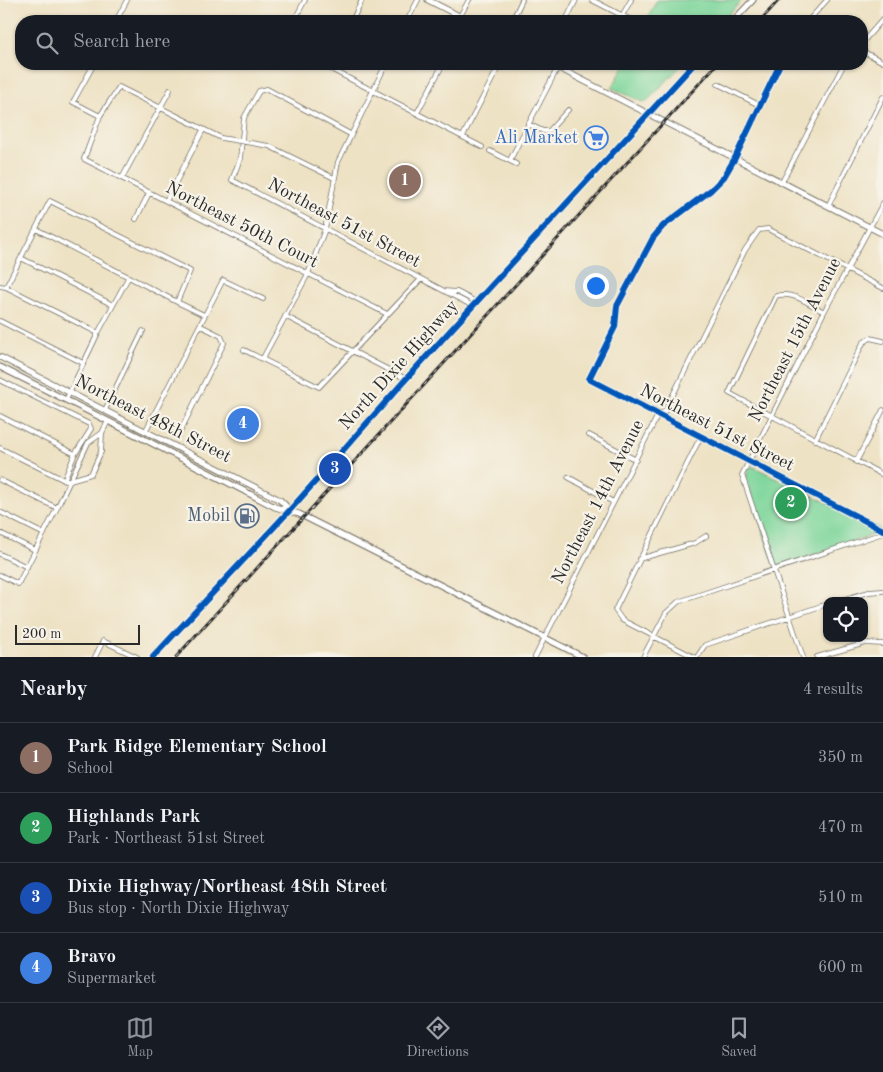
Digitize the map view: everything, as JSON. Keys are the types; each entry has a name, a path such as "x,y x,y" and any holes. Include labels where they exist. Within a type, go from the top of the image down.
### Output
{"main road":[{"path":"428,0 456,15"},
{"path":"738,15 752,0"},
{"path":"564,70 869,229 883,234"},
{"name":"North Dixie Highway","path":"153,657 290,510 406,379 689,70"},
{"name":"Northeast 48th Street","path":"0,357 280,500 290,510"},
{"name":"Northeast 48th Street","path":"0,367 275,507 290,510 583,657"},
{"path":"108,421 116,418 147,434 156,436"}],"street":[{"path":"119,15 128,0"},
{"path":"297,15 305,0"},
{"path":"355,15 362,0"},
{"path":"411,15 418,0"},
{"path":"466,15 469,0"},
{"path":"515,15 522,0"},
{"path":"568,15 576,0"},
{"path":"592,0 620,15"},
{"path":"623,15 631,0"},
{"path":"813,15 827,0"},
{"path":"868,36 883,19"},
{"path":"868,54 883,62"},
{"path":"91,70 73,102 100,116 119,87 221,138 269,146 334,178"},
{"path":"336,70 482,147"},
{"path":"262,358 308,274 325,228 334,178 350,134 383,70"},
{"path":"417,113 440,70"},
{"path":"463,136 497,70"},
{"path":"510,160 556,70"},
{"path":"735,158 777,70"},
{"path":"782,182 841,70"},
{"path":"718,84 759,105"},
{"path":"241,142 244,118 259,91 267,89 350,134"},
{"path":"122,178 170,90"},
{"path":"828,206 883,98"},
{"path":"528,124 543,132 549,131 568,110"},
{"name":"Northeast 50th Court","path":"100,116 84,159 387,314"},
{"path":"166,201 203,130"},
{"name":"Northeast 51st Street","path":"241,142 240,159 232,180 444,291 457,292 474,304"},
{"path":"490,151 516,164"},
{"name":"Northeast 51st Street","path":"735,158 718,183 663,226 653,238 617,306 615,327 590,379 883,532"},
{"path":"136,219 149,193"},
{"path":"6,286 50,201 190,271 177,302"},
{"name":"Northeast 15th Avenue","path":"775,571 742,475 824,312 883,203"},
{"path":"36,229 128,278 204,315"},
{"name":"Northeast 14th Avenue","path":"535,657 658,415 665,411 745,250 759,230 768,230 846,270"},
{"path":"21,258 113,305"},
{"path":"846,270 883,288"},
{"path":"66,400 98,333 128,278"},
{"path":"244,350 318,387 354,352 421,279"},
{"path":"146,430 223,280 263,299"},
{"path":"0,286 6,286 98,333"},
{"path":"824,312 782,293 776,296 729,393 770,417 883,475"},
{"path":"285,316 406,379"},
{"path":"0,321 83,363"},
{"path":"178,436 224,343 221,336 201,326"},
{"path":"105,410 143,331"},
{"path":"815,440 863,343 870,338 883,341"},
{"path":"0,382 88,424 91,429 75,454 64,480"},
{"path":"856,462 883,410"},
{"path":"0,416 75,454"},
{"path":"0,448 64,480 70,480 91,474 101,452 102,433 108,421"},
{"path":"0,575 18,584 88,443 102,433"},
{"path":"589,435 636,460"},
{"path":"700,438 615,610 622,620 696,657 706,645 823,605"},
{"path":"568,478 613,502"},
{"path":"0,480 57,508"},
{"path":"0,512 44,534"},
{"path":"643,657 666,613 678,602 775,571 883,532"},
{"path":"0,533 35,550"},
{"path":"639,559 695,543 706,536"},
{"path":"0,554 27,567"},
{"path":"775,571 803,657"},
{"path":"852,597 869,592 883,591"},
{"path":"95,657 103,641 136,657"},
{"path":"817,657 866,643 883,644"}],"green space":[{"path":"657,0 742,0 728,15 649,15"},
{"path":"622,70 677,70 647,101 643,102 612,88"},
{"path":"749,467 754,467 879,528 880,532 779,567 774,565 746,478"}],"railway":[{"path":"765,15 779,0"},
{"path":"176,657 712,70"}],"cycle path":[{"path":"153,657 290,510 406,379 689,70"},
{"path":"777,70 724,177 711,190 663,226 653,238 617,306 615,327 589,379 883,530"}],"place":[{"name":"Ali Market","path":"596,138"},
{"name":"Park Ridge Elementary School","path":"405,181"},
{"name":"Bravo","path":"243,424"},
{"name":"Dixie Highway/Northeast 48th Street","path":"335,469"},
{"name":"Highlands Park","path":"791,503"},
{"name":"Mobil","path":"247,516"}]}
